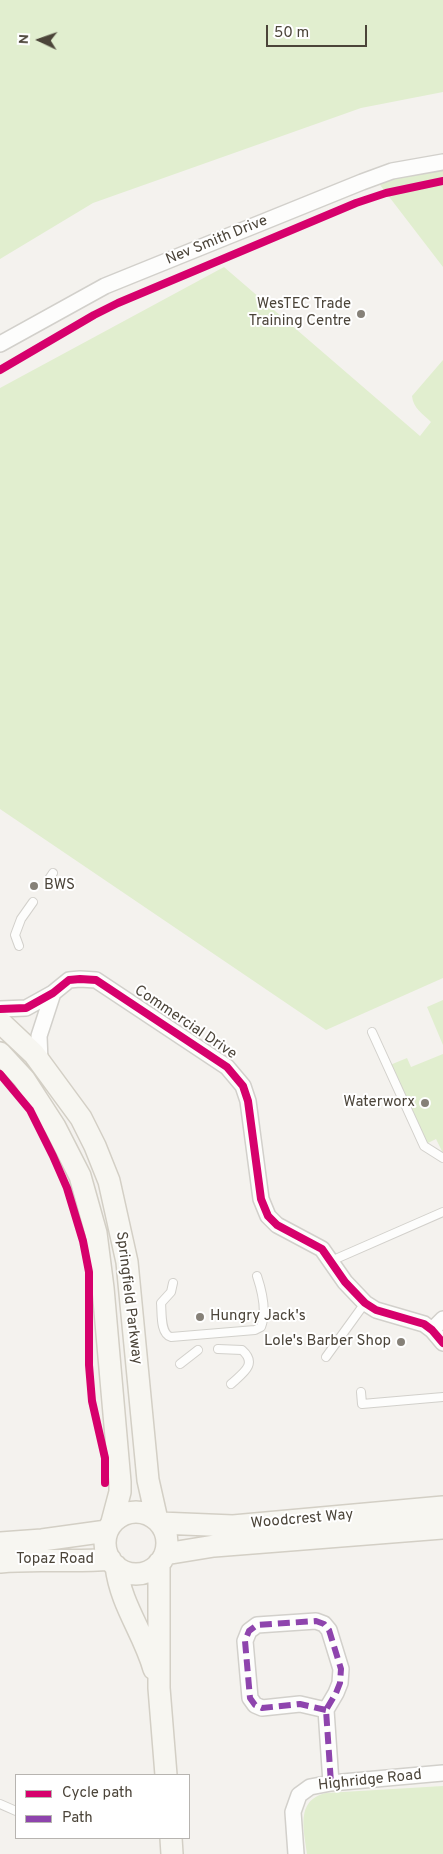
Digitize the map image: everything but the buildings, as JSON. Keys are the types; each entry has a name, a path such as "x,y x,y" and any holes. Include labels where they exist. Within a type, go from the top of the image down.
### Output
{"main road":[{"name":"Springfield Parkway","path":"0,1022 13,1032 40,1062 81,1118 109,1181 127,1262 148,1480 159,1521"},
{"name":"Springfield Parkway","path":"0,1053 24,1079 56,1127 80,1176 96,1233 103,1288 120,1482 120,1492 110,1526"},
{"name":"Woodcrest Way","path":"159,1521 233,1526 443,1507"},
{"path":"159,1688 148,1649 124,1602 113,1563 106,1550 105,1540 110,1526 119,1516 136,1511 144,1512 159,1521 166,1538 162,1559 159,1688 166,1774"},
{"name":"Topaz Road","path":"0,1543 42,1540 110,1526"},
{"name":"Woodcrest Way","path":"162,1559 214,1546 443,1528"},
{"name":"Topaz Road","path":"0,1562 21,1559 55,1559 113,1563"},
{"path":"113,1563 124,1572 133,1574 143,1573 152,1569 162,1559"},
{"path":"171,1839 172,1854"}],"street":[{"name":"Nev Smith Drive","path":"0,344 105,286 362,182 392,171 443,162"},
{"name":"Commercial Drive","path":"0,1009 26,1008 53,994 69,980 96,980 211,1056 234,1074 244,1086 248,1101 261,1199 268,1216 277,1225 322,1249 345,1282 365,1303 376,1310 424,1324 438,1324 443,1343"},
{"path":"40,1062 39,1036 53,994"},
{"path":"326,1710 300,1704 262,1708 255,1705 250,1698 245,1641 249,1631 257,1625 316,1621 324,1624 329,1630 341,1669 340,1683 326,1710 332,1783"},
{"name":"Highridge Road","path":"296,1854 293,1812 299,1795 310,1787 332,1783 443,1773"}],"lane":[{"path":"19,946 15,935 21,918 33,902"},
{"path":"372,1032 424,1146 443,1158"},
{"path":"331,1261 443,1212"},
{"path":"173,1283 171,1292 160,1303 164,1332 167,1336 171,1337 255,1330 261,1327 264,1320 261,1288 257,1276"},
{"path":"326,1357 365,1303"},
{"path":"218,1349 242,1350 247,1354 248,1368 231,1384"},
{"path":"180,1364 198,1350"},
{"path":"361,1392 362,1404 443,1397"},
{"path":"0,1804 15,1811"}],"green space":[{"path":"0,0 443,0 443,92 361,108 93,203 0,259"},
{"path":"443,168 443,267 377,181"},
{"path":"224,267 420,436 431,422 416,407 412,396 443,360 443,978 326,1030 0,809 0,388"},
{"path":"443,1000 443,1045 427,1007"},
{"name":"Waterworx","path":"443,1054 443,1153 436,1139 426,1144 390,1065 407,1058 411,1067"},
{"path":"443,1786 443,1854 307,1854 304,1817 310,1802 316,1797 326,1793"}],"marked path":[{"path":"326,1710 300,1704 262,1708 255,1705 250,1698 245,1641 249,1631 257,1625 316,1621 324,1624 329,1630 341,1669 340,1683 326,1710 331,1783"}],"cycle path":[{"path":"0,370 118,303 356,203 386,193 443,181"},
{"path":"0,1009 26,1008 53,993 69,980 96,980 227,1067 243,1086 248,1101 261,1199 268,1216 277,1225 322,1249 345,1282 365,1303 376,1310 424,1324 443,1343"},
{"path":"0,1074 30,1110 53,1156 67,1188 83,1241 89,1272 89,1365 92,1401 105,1458 105,1483"}],"place":[{"name":"WesTEC Trade Training Centre","path":"361,314"},
{"name":"BWS","path":"34,886"},
{"name":"Waterworx","path":"425,1103"},
{"name":"Hungry Jack's","path":"200,1317"},
{"name":"Lole's Barber Shop","path":"401,1342"}]}
